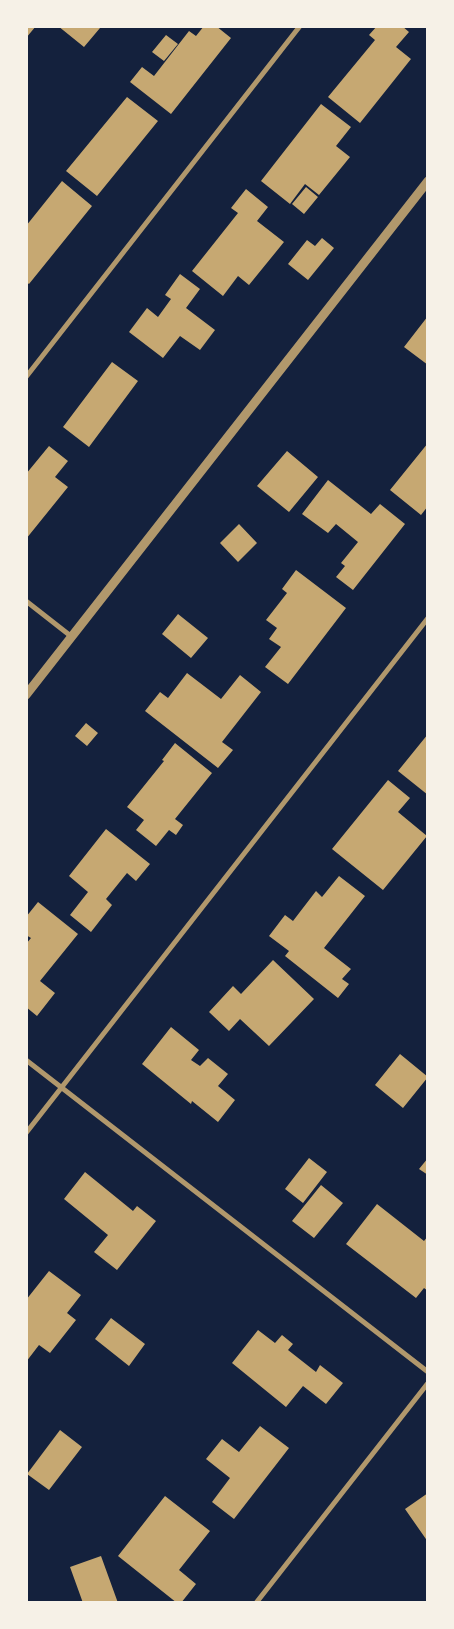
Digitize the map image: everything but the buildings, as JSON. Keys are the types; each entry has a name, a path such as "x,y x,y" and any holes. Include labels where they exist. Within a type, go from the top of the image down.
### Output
{"street":[{"path":"26,377 300,26"},
{"path":"26,695 428,181"},
{"path":"26,601 72,637"},
{"path":"26,1133 428,618"},
{"path":"26,1060 428,1372"},
{"path":"256,1603 428,1383"}]}
